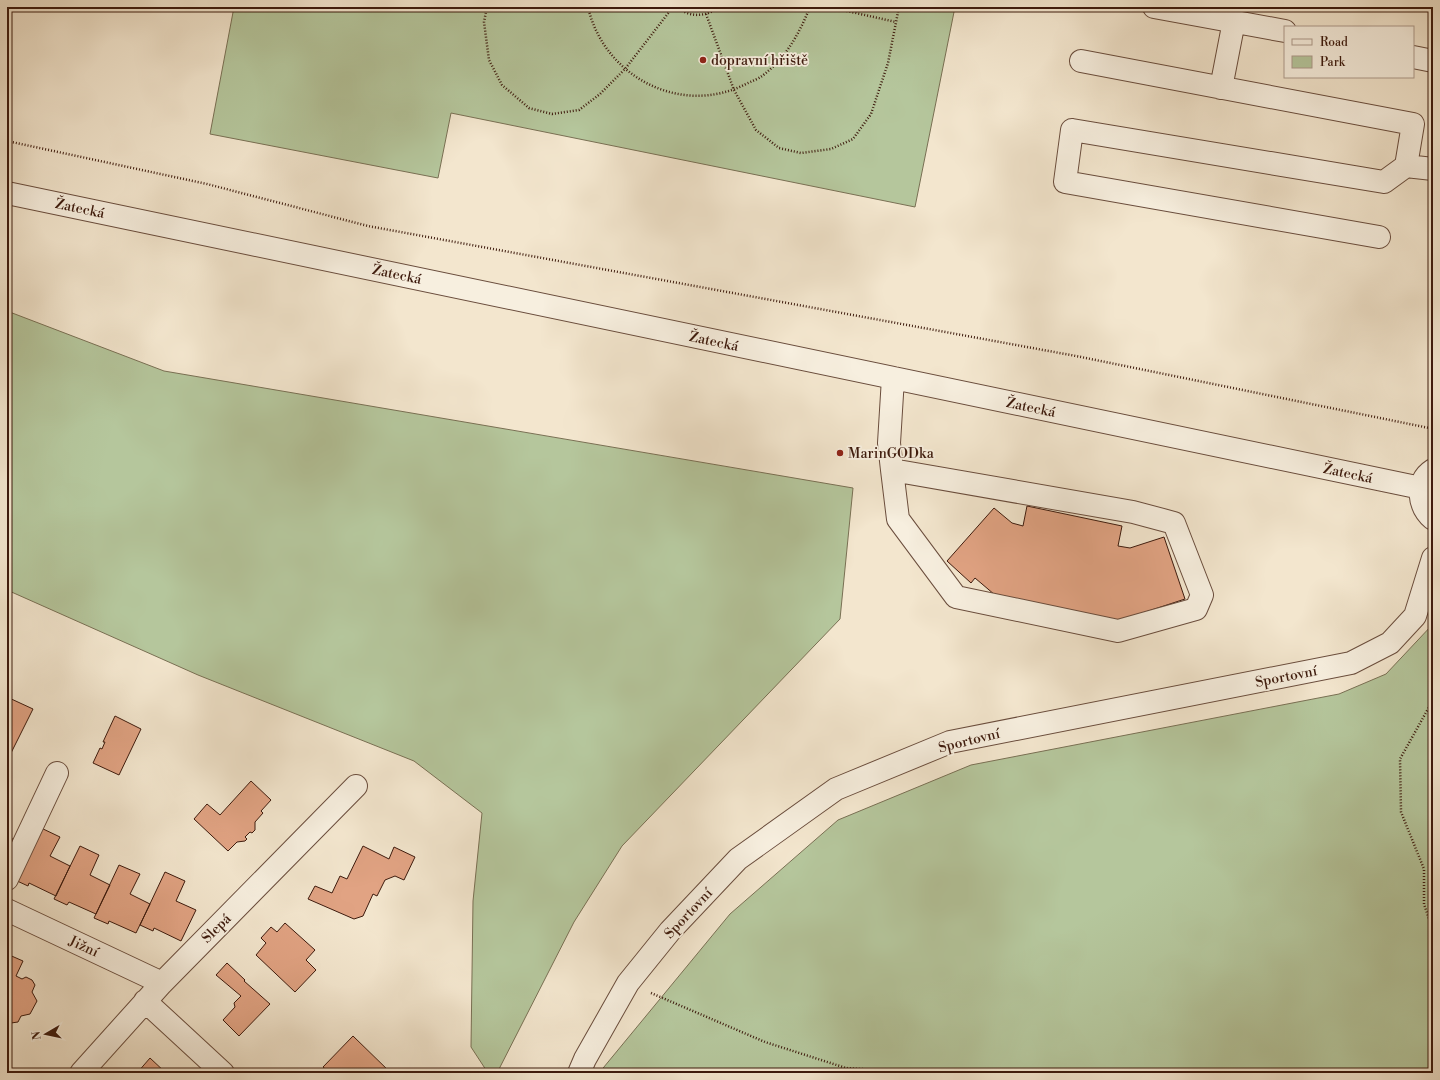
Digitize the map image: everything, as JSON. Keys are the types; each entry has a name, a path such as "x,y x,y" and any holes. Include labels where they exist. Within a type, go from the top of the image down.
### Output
{"street":[{"path":"1154,7 1284,31"},
{"path":"1221,88 1234,21"},
{"path":"1414,57 1433,61"},
{"path":"1081,61 1413,124 1406,166"},
{"path":"1379,237 1065,182 1072,130 1384,182 1406,166 1433,169"},
{"name":"Žatecká","path":"7,193 1421,488"},
{"path":"892,470 1133,512 1174,523 1202,595 1196,609 1118,631 956,597 898,518 892,470 889,443 893,378"},
{"path":"1433,470 1424,479 1420,498 1423,507 1428,515 1433,519"},
{"name":"Sportovní","path":"579,1073 585,1059 628,983 670,931 738,859 836,789 950,742 1351,663 1390,643 1415,616 1433,558"},
{"path":"7,879 57,772"},
{"name":"Slepá","path":"81,1073 162,983 356,786"},
{"name":"Jižní","path":"7,910 162,983"},
{"path":"146,1001 223,1073"}],"path":[{"path":"487,7 484,22 489,60 502,85 529,108 552,114 579,110 600,94 625,69 673,7"},
{"path":"588,7 592,21 605,47 625,69 649,85 677,94 705,96 734,90 762,76 785,55 802,28 810,7"},
{"path":"677,7 689,14 698,15 706,14 719,7"},
{"path":"829,7 896,22"},
{"path":"706,14 734,90 756,130 779,148 801,152 831,149 854,140 871,114 888,62 899,7"},
{"path":"7,141 207,184 368,226 1076,356 1429,428 1433,407"},
{"path":"1433,700 1400,759 1401,812 1424,869 1424,904 1433,931"},
{"path":"628,983 765,1042 846,1068 921,1073"}],"green space":[{"name":"dopravní hřiště","path":"234,7 955,7 915,207 451,113 438,178 210,134"},
{"path":"7,311 164,371 853,488 840,619 622,846 574,922 497,1073 488,1073 471,1047 473,901 482,813 414,761 198,675 7,590"},
{"path":"1433,624 1433,1073 599,1073 730,914 838,820 971,765 1339,694 1386,674"}],"building":[{"path":"1027,506 1122,526 1118,546 1130,548 1164,537 1185,599 1118,621 995,595 975,578 971,583 947,561 994,508 1012,523 1023,526"},
{"path":"7,697 33,709 10,755 7,754"},
{"path":"115,716 141,729 119,775 93,763 100,748 102,749 105,742 103,742"},
{"path":"251,781 271,800 261,811 263,813 255,822 255,830 252,833 250,832 245,837 247,839 245,841 237,842 228,851 194,819 207,804 220,815"},
{"path":"39,827 60,837 50,856 70,866 56,896 29,883 28,886 15,880"},
{"path":"7,836 18,842 7,865"},
{"path":"80,846 99,855 90,875 110,885 96,914 69,902 67,905 54,899"},
{"path":"363,846 389,859 394,847 415,857 404,880 395,876 385,880 377,896 373,894 363,916 354,919 308,899 315,886 332,893 340,876 347,879"},
{"path":"119,865 140,874 130,894 150,904 136,933 109,921 108,924 94,918"},
{"path":"165,872 185,881 176,901 196,910 181,941 154,928 153,931 140,925"},
{"path":"285,923 315,950 306,960 316,970 295,992 256,955 266,943 261,938 271,927 277,932"},
{"path":"7,954 23,961 16,976 22,979 26,977 32,980 35,985 32,992 37,1001 30,1014 21,1016 18,1022 11,1023 7,1020"},
{"path":"227,963 245,980 244,981 270,1004 239,1036 223,1020 235,1007 234,1003 241,996 216,975"},
{"path":"353,1036 391,1073 330,1073 323,1067"},
{"path":"150,1058 166,1073 137,1073"}],"place":[{"name":"dopravní hřiště","path":"703,60"},
{"name":"MarinGODka","path":"840,453"}]}
